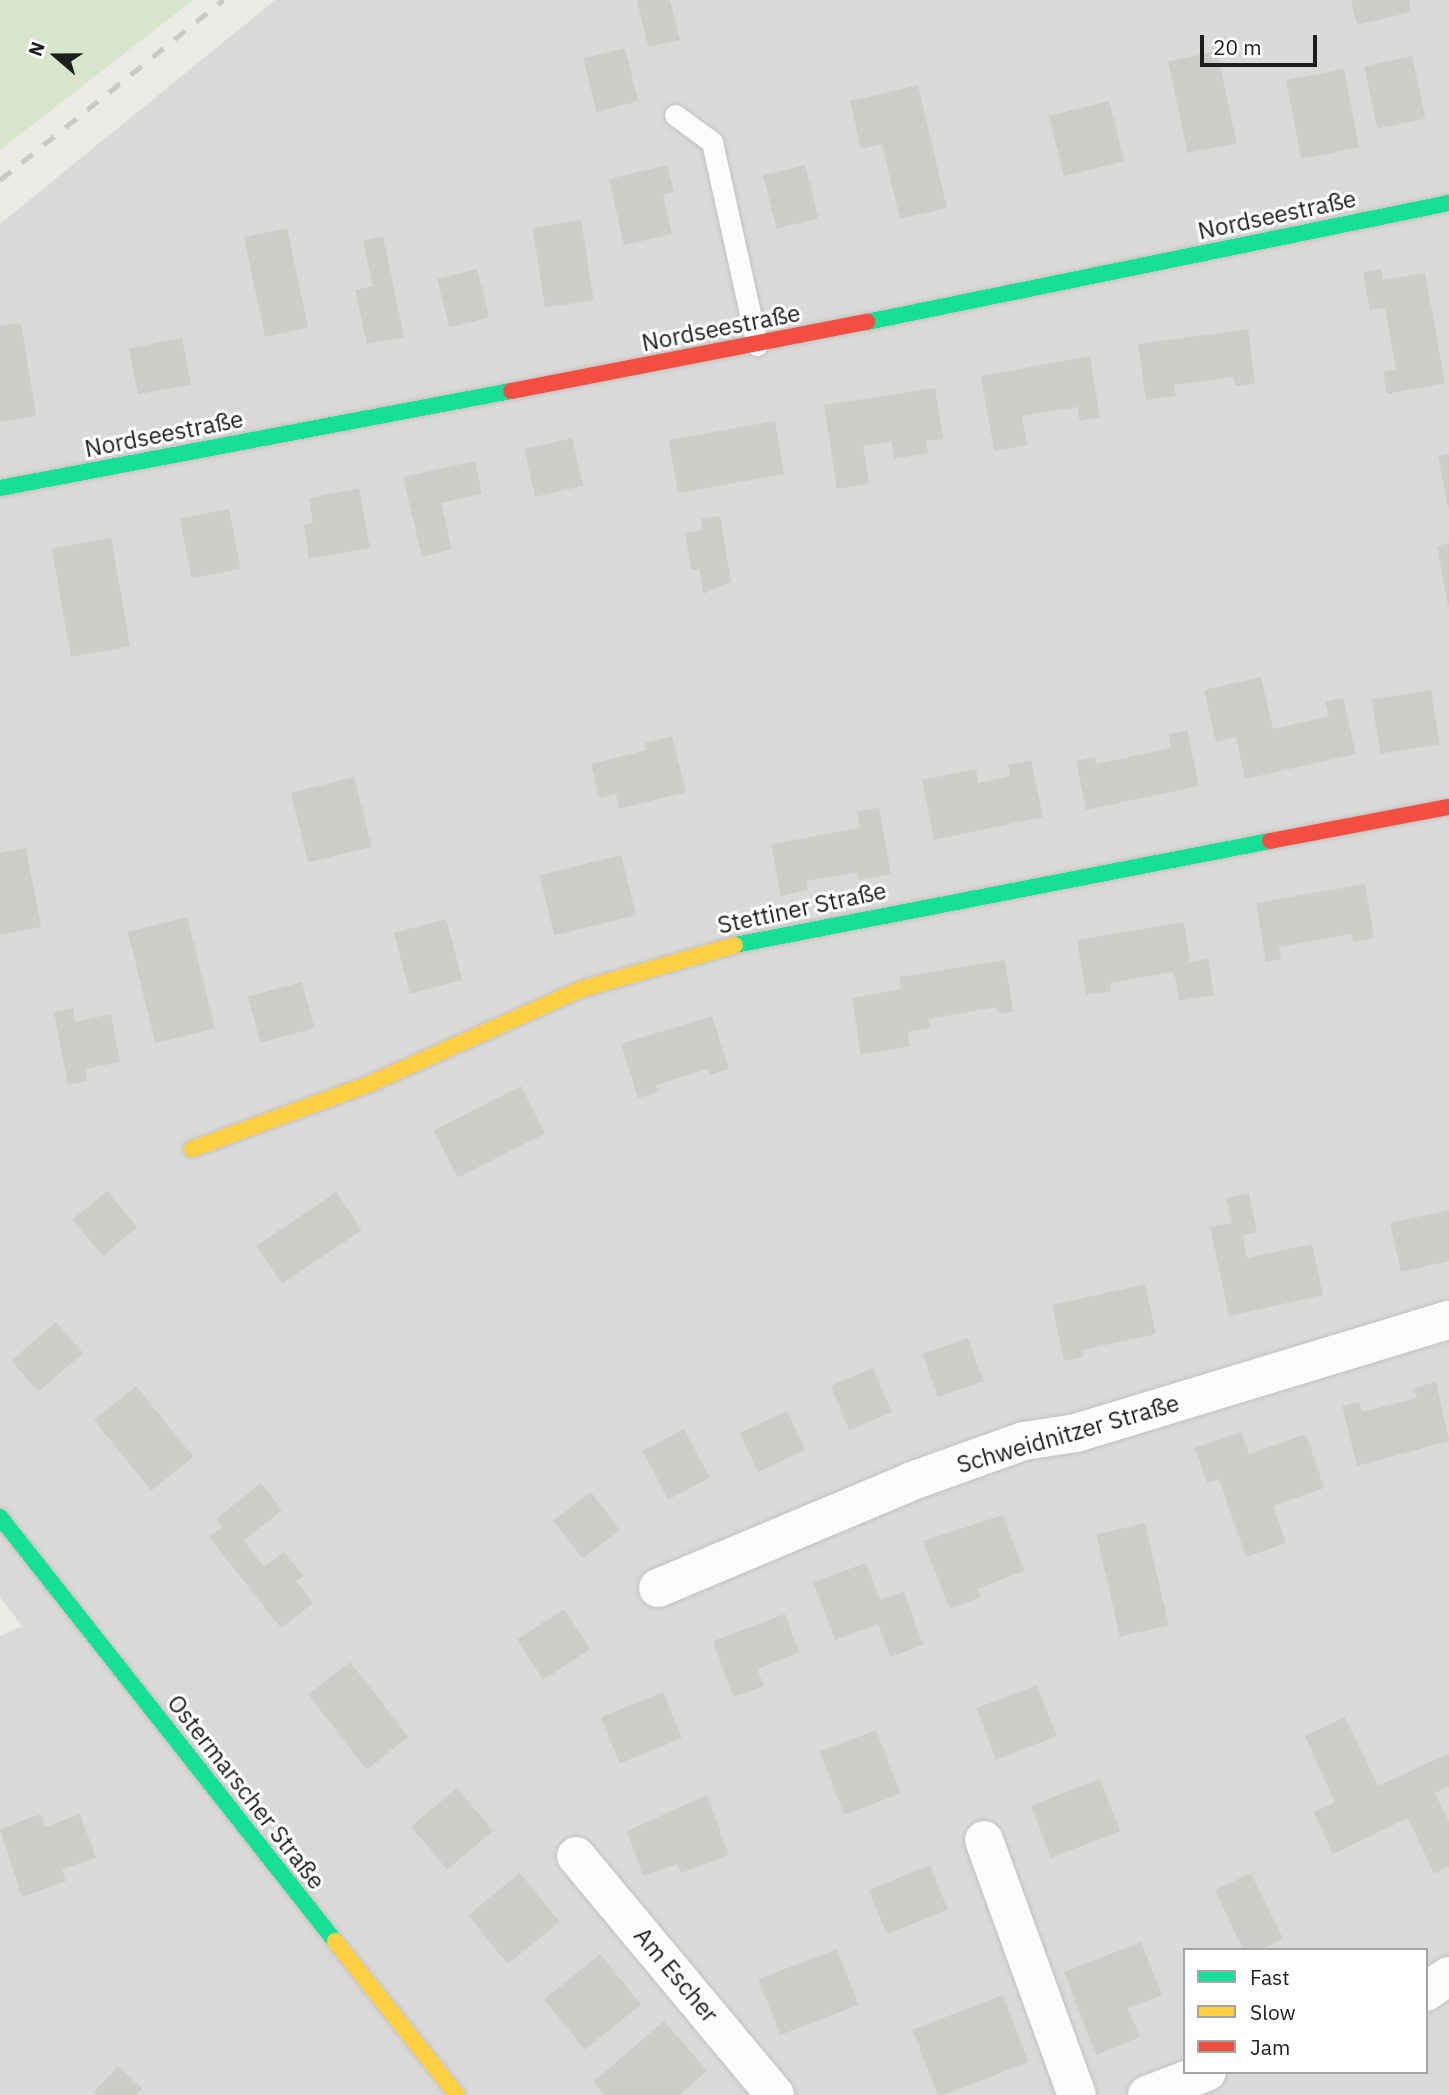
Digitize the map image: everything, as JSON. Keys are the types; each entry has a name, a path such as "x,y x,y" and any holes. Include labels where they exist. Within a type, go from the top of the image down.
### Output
{"street":[{"name":"Nordseestraße","path":"0,488 757,345 1449,203"},
{"name":"Stettiner Straße","path":"192,1149 367,1085 582,989 747,940 1449,807"},
{"name":"Schweidnitzer Straße","path":"658,1588 762,1548 912,1481 1024,1441 1076,1433 1449,1320"},
{"name":"Ostermarscher Straße","path":"0,1517 457,2095"},
{"path":"984,1840 1077,2095"},
{"name":"Am Escher","path":"576,1856 775,2095"},
{"path":"1428,1991 1449,1976"},
{"path":"1147,2095 1202,2074"}],"lane":[{"path":"675,115 712,142 757,345"}],"shaded area":[{"path":"275,0 1449,0 1449,2095 0,2095 0,1636 22,1626 0,1597 0,224"}],"green space":[{"path":"0,0 193,0 0,150"}],"building":[{"path":"637,0 670,0 680,40 648,47"},
{"path":"1351,0 1409,0 1411,12 1357,25"},
{"path":"625,48 638,101 597,112 583,58"},
{"path":"1217,51 1237,143 1188,153 1168,61"},
{"path":"1412,56 1425,119 1377,129 1364,66"},
{"path":"1344,69 1359,148 1301,159 1286,80"},
{"path":"918,85 947,208 900,219 882,144 861,149 850,101"},
{"path":"1109,101 1124,161 1064,176 1049,116"},
{"path":"667,165 674,192 663,195 672,234 624,245 609,179"},
{"path":"805,165 818,218 777,229 763,175"},
{"path":"581,220 594,300 545,308 533,228"},
{"path":"287,228 308,328 265,337 244,237"},
{"path":"383,236 404,337 367,344 355,290 373,286 363,241"},
{"path":"477,269 489,318 449,327 437,279"},
{"path":"1381,269 1383,280 1425,273 1445,383 1387,394 1383,372 1396,369 1385,308 1370,310 1363,272"},
{"path":"21,323 36,416 0,422 0,326"},
{"path":"1248,329 1255,383 1235,386 1234,377 1174,385 1176,396 1146,400 1138,344"},
{"path":"182,338 191,384 138,394 129,348"},
{"path":"1090,356 1100,417 1079,421 1078,407 1022,416 1027,445 994,451 981,376"},
{"path":"935,388 943,439 926,441 928,453 894,459 891,441 863,446 869,484 837,489 824,405"},
{"path":"775,421 784,474 678,493 669,440"},
{"path":"572,438 583,486 535,497 524,449"},
{"path":"1449,454 1449,508 1448,508 1438,456"},
{"path":"475,461 482,494 441,503 452,549 422,557 403,477"},
{"path":"359,488 370,548 309,559 304,525 313,523 309,498"},
{"path":"229,509 241,569 192,578 180,519"},
{"path":"720,516 731,582 703,594 699,569 691,570 685,533 703,530 701,519"},
{"path":"111,538 130,646 71,657 52,548"},
{"path":"1449,543 1449,606 1448,606 1437,546"},
{"path":"1261,677 1273,729 1329,716 1325,702 1343,698 1356,754 1245,779 1236,737 1216,742 1204,690"},
{"path":"1431,690 1440,744 1380,754 1372,699"},
{"path":"1187,730 1199,786 1086,810 1076,761 1095,757 1096,764 1171,748 1169,734"},
{"path":"672,736 686,792 619,809 616,794 599,798 591,764 646,750 645,743"},
{"path":"1031,760 1043,817 934,840 922,780 976,769 978,783 1010,776 1008,765"},
{"path":"354,777 371,847 308,863 291,793"},
{"path":"879,808 891,874 859,880 857,872 806,881 808,890 781,896 771,844 860,828 857,811"},
{"path":"26,848 41,927 0,935 0,853"},
{"path":"621,855 636,915 554,935 539,875"},
{"path":"1365,884 1374,938 1353,942 1352,934 1279,947 1281,959 1266,962 1256,903"},
{"path":"187,917 215,1029 156,1043 128,932"},
{"path":"446,919 462,980 410,994 394,933"},
{"path":"1184,922 1190,962 1208,958 1214,995 1179,1001 1174,972 1110,983 1111,991 1086,995 1077,940"},
{"path":"1005,960 1013,1012 998,1014 997,1007 929,1019 930,1028 908,1032 910,1046 861,1055 852,998 901,989 899,977"},
{"path":"302,982 314,1028 260,1043 248,996"},
{"path":"73,1008 75,1022 111,1014 120,1062 85,1069 87,1081 68,1085 54,1012"},
{"path":"712,1016 729,1069 710,1075 708,1069 656,1085 658,1092 638,1098 621,1044"},
{"path":"521,1086 545,1133 458,1178 434,1130"},
{"path":"107,1191 137,1227 103,1256 73,1220"},
{"path":"336,1192 362,1230 282,1284 256,1246"},
{"path":"1249,1193 1257,1232 1243,1235 1247,1258 1312,1244 1323,1295 1229,1316 1210,1227 1232,1223 1226,1198"},
{"path":"1449,1210 1449,1261 1401,1272 1390,1223"},
{"path":"1145,1284 1156,1334 1082,1350 1083,1357 1064,1361 1052,1305"},
{"path":"56,1322 83,1353 38,1392 11,1361"},
{"path":"968,1338 983,1381 938,1397 923,1354"},
{"path":"873,1368 892,1412 849,1430 831,1386"},
{"path":"1436,1382 1449,1441 1357,1466 1342,1406 1359,1402 1362,1412 1417,1398 1414,1388"},
{"path":"136,1386 193,1457 151,1491 94,1420"},
{"path":"787,1411 805,1450 758,1472 740,1433"},
{"path":"684,1429 710,1478 668,1500 643,1451"},
{"path":"1241,1432 1249,1454 1306,1434 1324,1488 1273,1506 1286,1543 1246,1557 1219,1479 1207,1483 1195,1448"},
{"path":"261,1483 282,1510 244,1541 264,1567 284,1552 303,1576 296,1581 313,1603 281,1628 209,1537 222,1527 216,1519"},
{"path":"591,1492 620,1530 582,1559 553,1520"},
{"path":"1003,1515 1024,1571 977,1589 981,1597 950,1609 923,1541"},
{"path":"1145,1523 1169,1625 1120,1637 1096,1534"},
{"path":"866,1563 880,1600 904,1591 923,1645 890,1657 878,1624 835,1640 813,1582"},
{"path":"564,1609 590,1649 543,1680 517,1639"},
{"path":"785,1614 799,1653 757,1669 764,1686 733,1697 713,1641"},
{"path":"350,1662 408,1737 367,1769 308,1695"},
{"path":"1037,1685 1057,1736 996,1760 976,1708"},
{"path":"663,1692 682,1738 620,1763 601,1717"},
{"path":"1345,1717 1378,1786 1449,1753 1449,1786 1435,1793 1449,1822 1449,1866 1434,1874 1408,1818 1333,1854 1314,1812 1335,1802 1305,1736"},
{"path":"876,1730 900,1793 844,1815 820,1752"},
{"path":"1100,1779 1120,1831 1051,1858 1031,1806"},
{"path":"457,1788 493,1831 447,1869 411,1827"},
{"path":"707,1795 729,1855 681,1873 677,1864 643,1876 627,1831"},
{"path":"41,1814 45,1827 80,1814 96,1858 62,1869 66,1881 22,1897 0,1829"},
{"path":"930,1865 948,1910 887,1934 869,1890"},
{"path":"520,1873 560,1922 508,1964 468,1915"},
{"path":"1251,1873 1283,1939 1264,1948 1242,1948 1215,1890"},
{"path":"1141,1942 1162,1995 1128,2008 1140,2037 1096,2055 1064,1972"},
{"path":"837,1949 859,2005 780,2035 759,1979"},
{"path":"600,1954 641,2005 585,2050 544,1999"},
{"path":"1003,1995 1029,2062 937,2095 912,2030"},
{"path":"664,2021 707,2071 679,2095 604,2095 593,2082"},
{"path":"118,2066 142,2088 136,2095 97,2095 94,2092"}],"railway":[{"path":"0,180 223,0"}],"traffic: fast":[{"path":"867,322 1449,203"},
{"path":"0,488 511,391"},
{"path":"735,945 1270,841"},
{"path":"0,1517 335,1941"}],"traffic: slow":[{"path":"192,1149 367,1085 582,989 735,945"},
{"path":"335,1941 457,2095"}],"traffic: jam":[{"path":"511,391 867,322"},
{"path":"1270,841 1449,807"}]}
